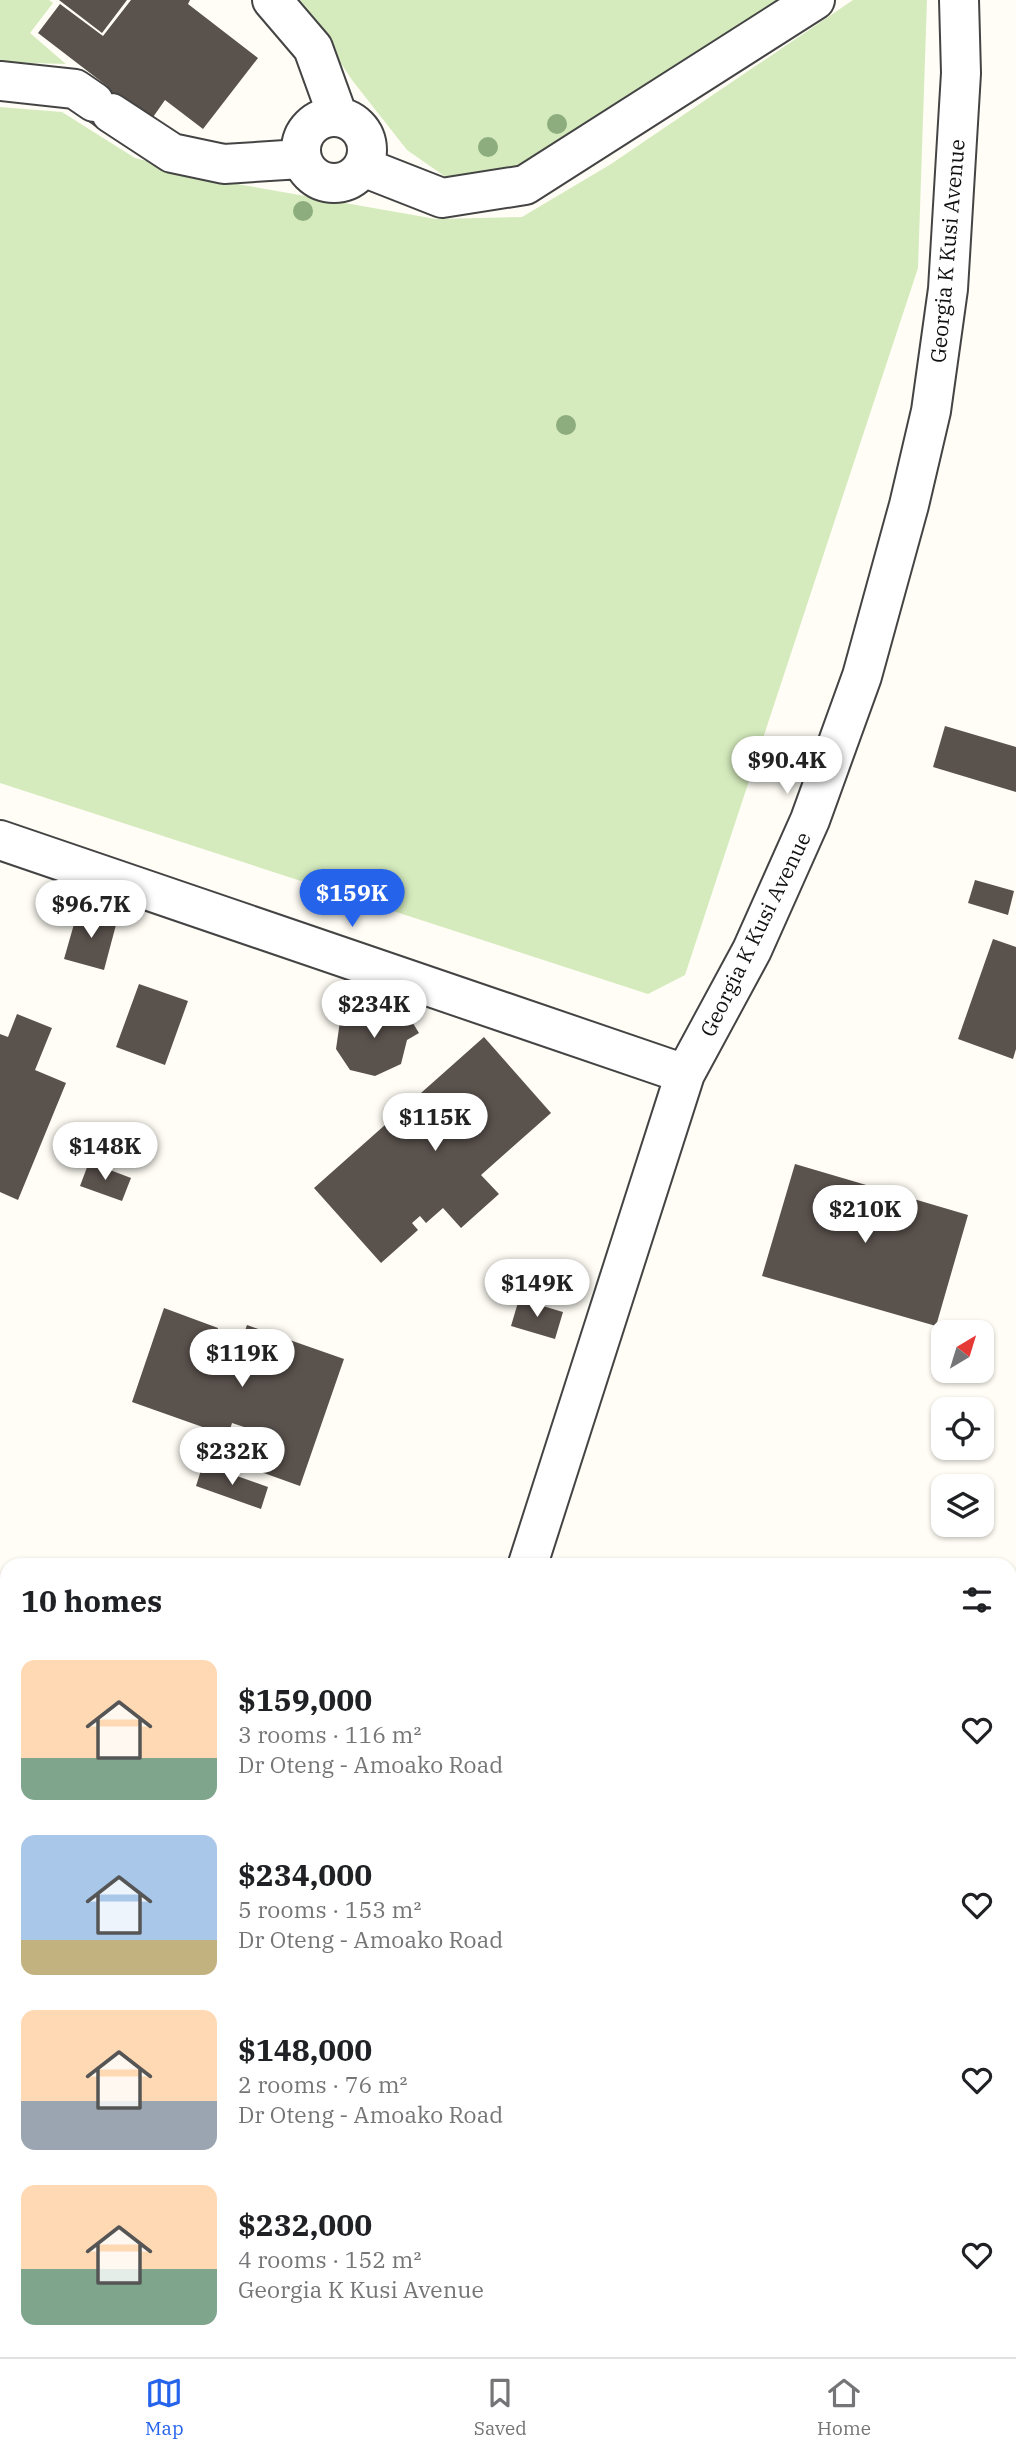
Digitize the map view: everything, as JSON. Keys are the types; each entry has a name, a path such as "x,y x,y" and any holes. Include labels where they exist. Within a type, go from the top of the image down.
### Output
{"street":[{"path":"272,0 313,48 338,117"},
{"path":"363,167 442,198 525,185 815,0"},
{"name":"Georgia K Kusi Avenue","path":"530,1558 685,1074 752,950 810,820 862,676 909,505 931,411 948,289 961,73 959,0"},
{"path":"0,81 75,89 172,153 224,164 302,159"},
{"path":"338,117 350,121 360,130 366,142 367,154 363,167 355,177 343,183 330,184 307,171 301,146 305,134 314,124 325,118 338,117"},
{"path":"0,840 685,1074"}],"green space":[{"path":"0,0 49,0 53,3 30,33 66,64 0,62"},
{"path":"299,0 781,0 519,167 450,180 407,150 352,80"},
{"path":"853,0 927,0 918,268 685,975 648,994 0,783 0,107 62,112 135,158 226,182 436,219 522,217 611,164"}],"building":[{"path":"59,0 127,0 102,33"},
{"path":"131,0 190,0 188,4 258,58 203,129 165,100 151,120 122,97 98,129 82,117 107,86 38,33 60,4 103,36"},
{"path":"945,726 1016,747 1016,792 933,767"},
{"path":"975,880 1014,891 1008,915 968,903"},
{"path":"78,910 117,921 104,970 64,959"},
{"path":"993,939 1016,947 1016,1049 1013,1059 958,1039"},
{"path":"139,984 188,1001 165,1065 116,1047"},
{"path":"362,1006 393,1013 403,1007 419,1033 407,1040 401,1064 375,1076 350,1070 336,1049 340,1021"},
{"path":"17,1014 52,1028 35,1070 66,1083 18,1200 0,1192 0,1034 8,1037"},
{"path":"484,1037 551,1113 481,1175 499,1194 461,1228 443,1208 426,1223 420,1216 412,1223 418,1230 381,1263 314,1188"},
{"path":"89,1162 131,1178 122,1201 80,1186"},
{"path":"795,1164 968,1215 938,1320 931,1320 931,1325 762,1276"},
{"path":"519,1299 563,1312 555,1339 511,1326"},
{"path":"164,1308 218,1328 215,1337 240,1345 247,1325 344,1359 300,1486 244,1466 256,1431 232,1423 228,1436 132,1402"},
{"path":"203,1464 268,1487 261,1509 196,1486"}]}
